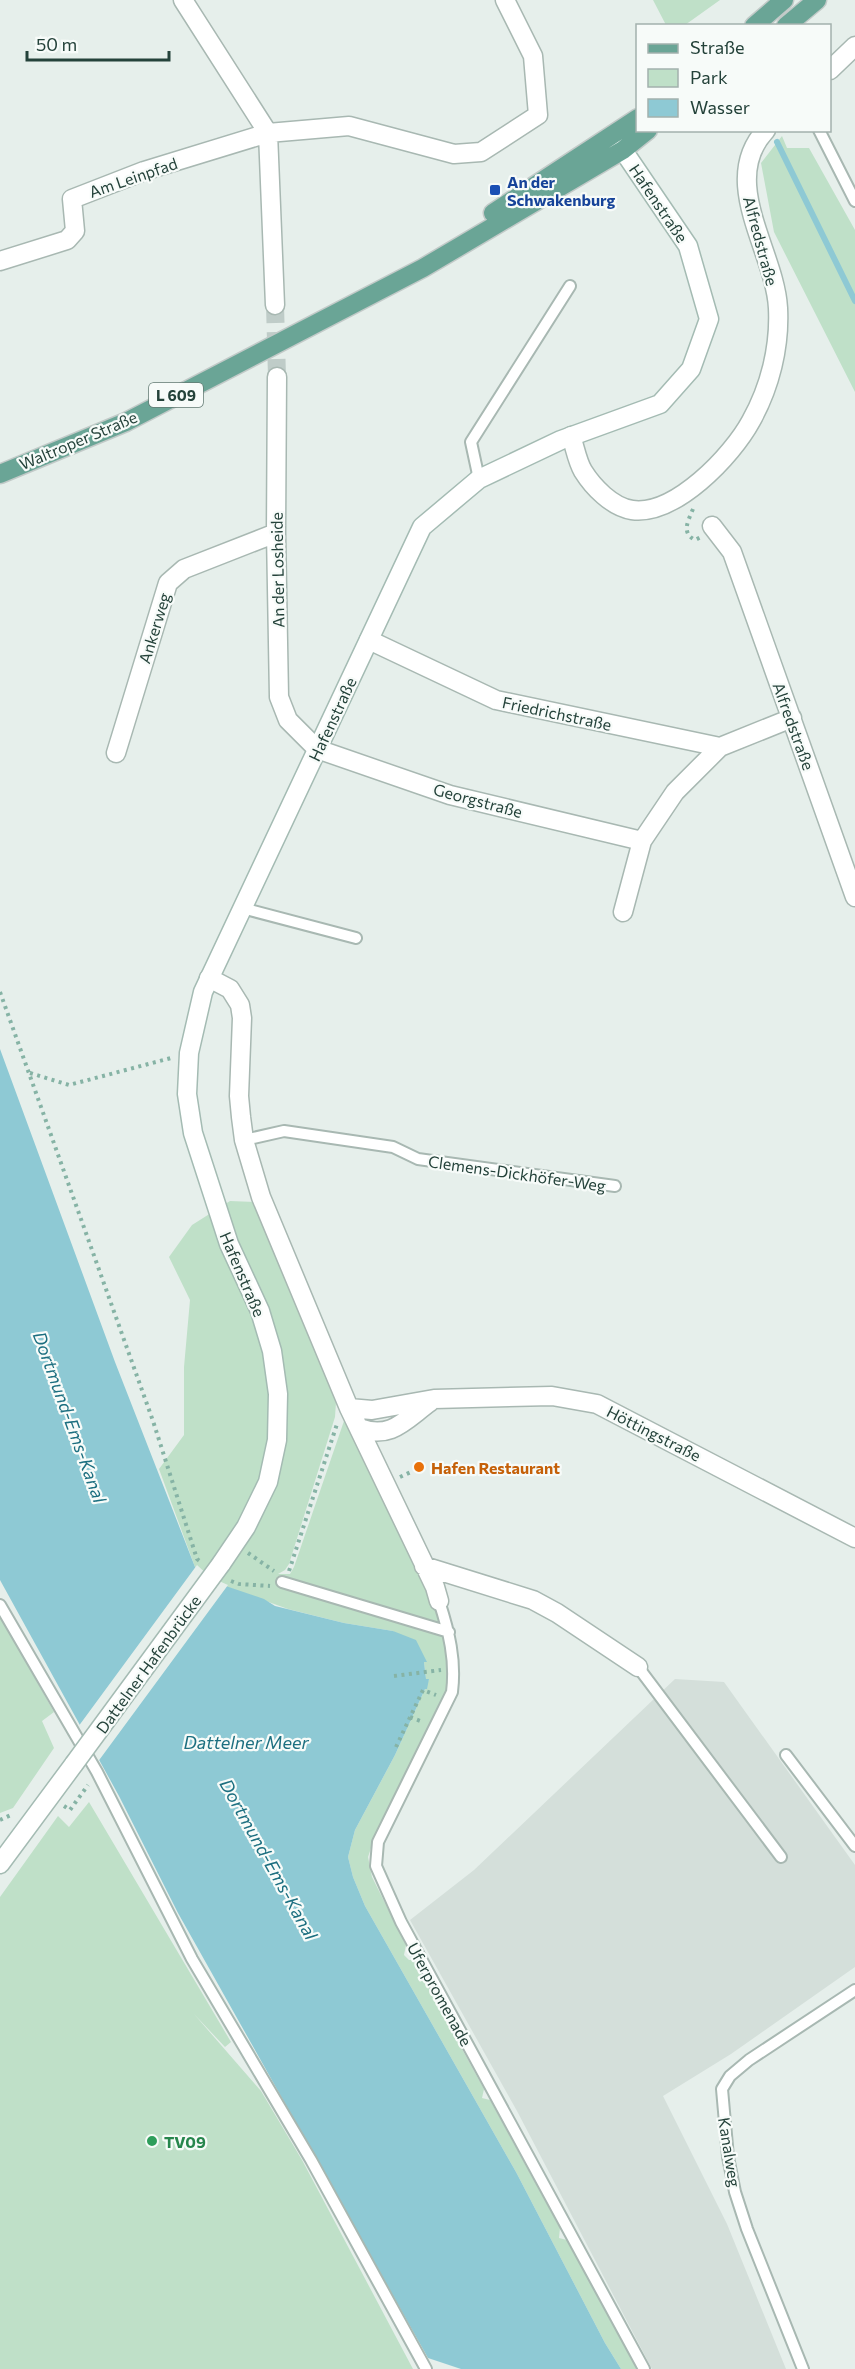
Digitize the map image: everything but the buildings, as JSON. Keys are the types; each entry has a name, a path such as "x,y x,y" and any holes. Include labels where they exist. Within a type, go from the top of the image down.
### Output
{"main road":[{"path":"756,24 784,0"},
{"path":"788,24 817,0"},
{"name":"L 609","path":"618,143 636,120"},
{"name":"Hafenstraße","path":"618,143 643,132"},
{"name":"Waltroper Straße","path":"0,474 126,422 423,268 618,143"}],"street":[{"path":"183,0 268,134 275,305"},
{"path":"268,134 349,126 454,154 481,152 537,114 533,56 505,0"},
{"path":"831,69 855,46"},
{"name":"Alfredstraße","path":"571,436 582,470 596,487 614,503 632,510 650,508 673,500 696,485 733,448 751,421 767,384 777,348 778,307 772,272 759,237 747,191 748,162 764,132"},
{"name":"Am Leinpfad","path":"0,261 67,240 75,231 72,199 144,171 268,134"},
{"name":"Hafenstraße","path":"216,1570 246,1527 267,1482 277,1440 278,1394 272,1351 260,1311 229,1244 193,1132 187,1094 189,1053 195,1024 209,978 422,527 480,479 571,436 660,404 692,369 709,319 688,246 618,143"},
{"name":"An der Losheide","path":"277,377 276,533 279,697 288,720 317,749"},
{"name":"Alfredstraße","path":"712,526 732,552 855,897"},
{"name":"Ankerweg","path":"116,753 168,583 184,569 276,533"},
{"name":"Friedrichstraße","path":"369,640 496,700 720,747"},
{"path":"623,912 642,841 675,792 720,747 792,718"},
{"name":"Georgstraße","path":"317,749 450,795 642,841"},
{"path":"209,978 230,989 240,1005 242,1018 239,1096 244,1140 261,1197 349,1408 435,1587 439,1601"},
{"name":"Höttingstraße","path":"349,1408 372,1410 434,1399 552,1396 597,1404 855,1538"},
{"path":"359,1428 374,1433 391,1430 434,1399"},
{"path":"424,1566 533,1600 557,1613 638,1667"},
{"name":"Dattelner Hafenbrücke","path":"0,1864 216,1570"}],"lane":[{"path":"820,132 855,201"},
{"path":"480,479 471,442 570,286"},
{"path":"242,908 356,938"},
{"name":"Clemens-Dickhöfer-Weg","path":"244,1140 284,1131 393,1147 418,1160 615,1186"},
{"path":"279,1578 449,1632"},
{"name":"Uferpromenade","path":"439,1601 449,1632 454,1669 452,1692 378,1842 376,1866 401,1922 644,2369"},
{"path":"0,1605 97,1772 192,1959 311,2160 426,2369"},
{"path":"638,1667 781,1857"},
{"path":"786,1755 855,1846"},
{"name":"Kanalweg","path":"803,2369 747,2229 735,2192 728,2157 722,2089 730,2076 749,2060 855,1990"}],"path":[{"path":"695,540 689,537 686,525 698,496 696,485"},
{"path":"0,992 153,1421 197,1559 239,1584 268,1587 279,1578 291,1566 340,1414 349,1408"},
{"path":"30,1073 69,1085 173,1058 173,1068"},
{"path":"253,1556 279,1578"},
{"path":"394,1676 429,1671"},
{"path":"396,1747 423,1690 432,1693"},
{"path":"410,1717 418,1720"},
{"path":"62,1805 70,1810 97,1772"}],"shaded area":[{"path":"675,1679 724,1682 855,1865 855,1967 731,2054 663,2096 727,2224 786,2369 652,2369 517,2111 410,1920 474,1870"}],"green space":[{"path":"653,0 720,0 686,24 665,24"},
{"path":"782,136 787,148 809,148 855,230 855,392 774,232 761,163"},
{"path":"230,1201 255,1202 336,1402 335,1417 289,1564 278,1574 290,1574 294,1567 345,1418 432,1588 446,1639 451,1686 442,1708 374,1839 368,1857 372,1877 406,1945 404,1955 409,1960 413,1960 484,2089 482,2098 490,2100 560,2228 559,2238 567,2240 638,2369 621,2369 605,2343 516,2172 365,1906 353,1877 348,1857 355,1830 395,1755 425,1689 429,1679 426,1680 424,1662 393,1631 344,1623 288,1609 208,1580 195,1567 159,1469 184,1435 184,1367 190,1300 169,1257 192,1225"},
{"path":"0,1616 54,1712 42,1721 54,1748 13,1808 0,1813"},
{"name":"TV09","path":"89,1802 231,2042 225,2047 194,2014 261,2091 302,2160 413,2369 0,2369 0,1897 58,1816 69,1827"}],"water":[{"name":"Dattelner Meer","path":"0,1049 115,1362 195,1567 208,1580 264,1599 275,1606 344,1623 393,1631 416,1640 427,1662 424,1662 426,1679 429,1679 427,1689 355,1830 348,1857 353,1877 365,1906 516,2172 605,2343 621,2369 461,2369 428,2358 178,1913 119,1796 0,1580"}],"pier":[{"path":"197,1565 210,1577 228,1585 97,1763 78,1727"}],"waterway":[{"path":"777,142 855,301"}],"tunnel":[{"path":"275,305 277,377"}],"place":[{"name":"An der Schwakenburg","path":"495,190"},
{"name":"Hafen Restaurant","path":"419,1467"},
{"name":"TV09","path":"152,2141"}],"water label":[{"name":"Dortmund-Ems-Kanal","path":"70,1417"},
{"name":"Dortmund-Ems-Kanal","path":"269,1859"}]}
